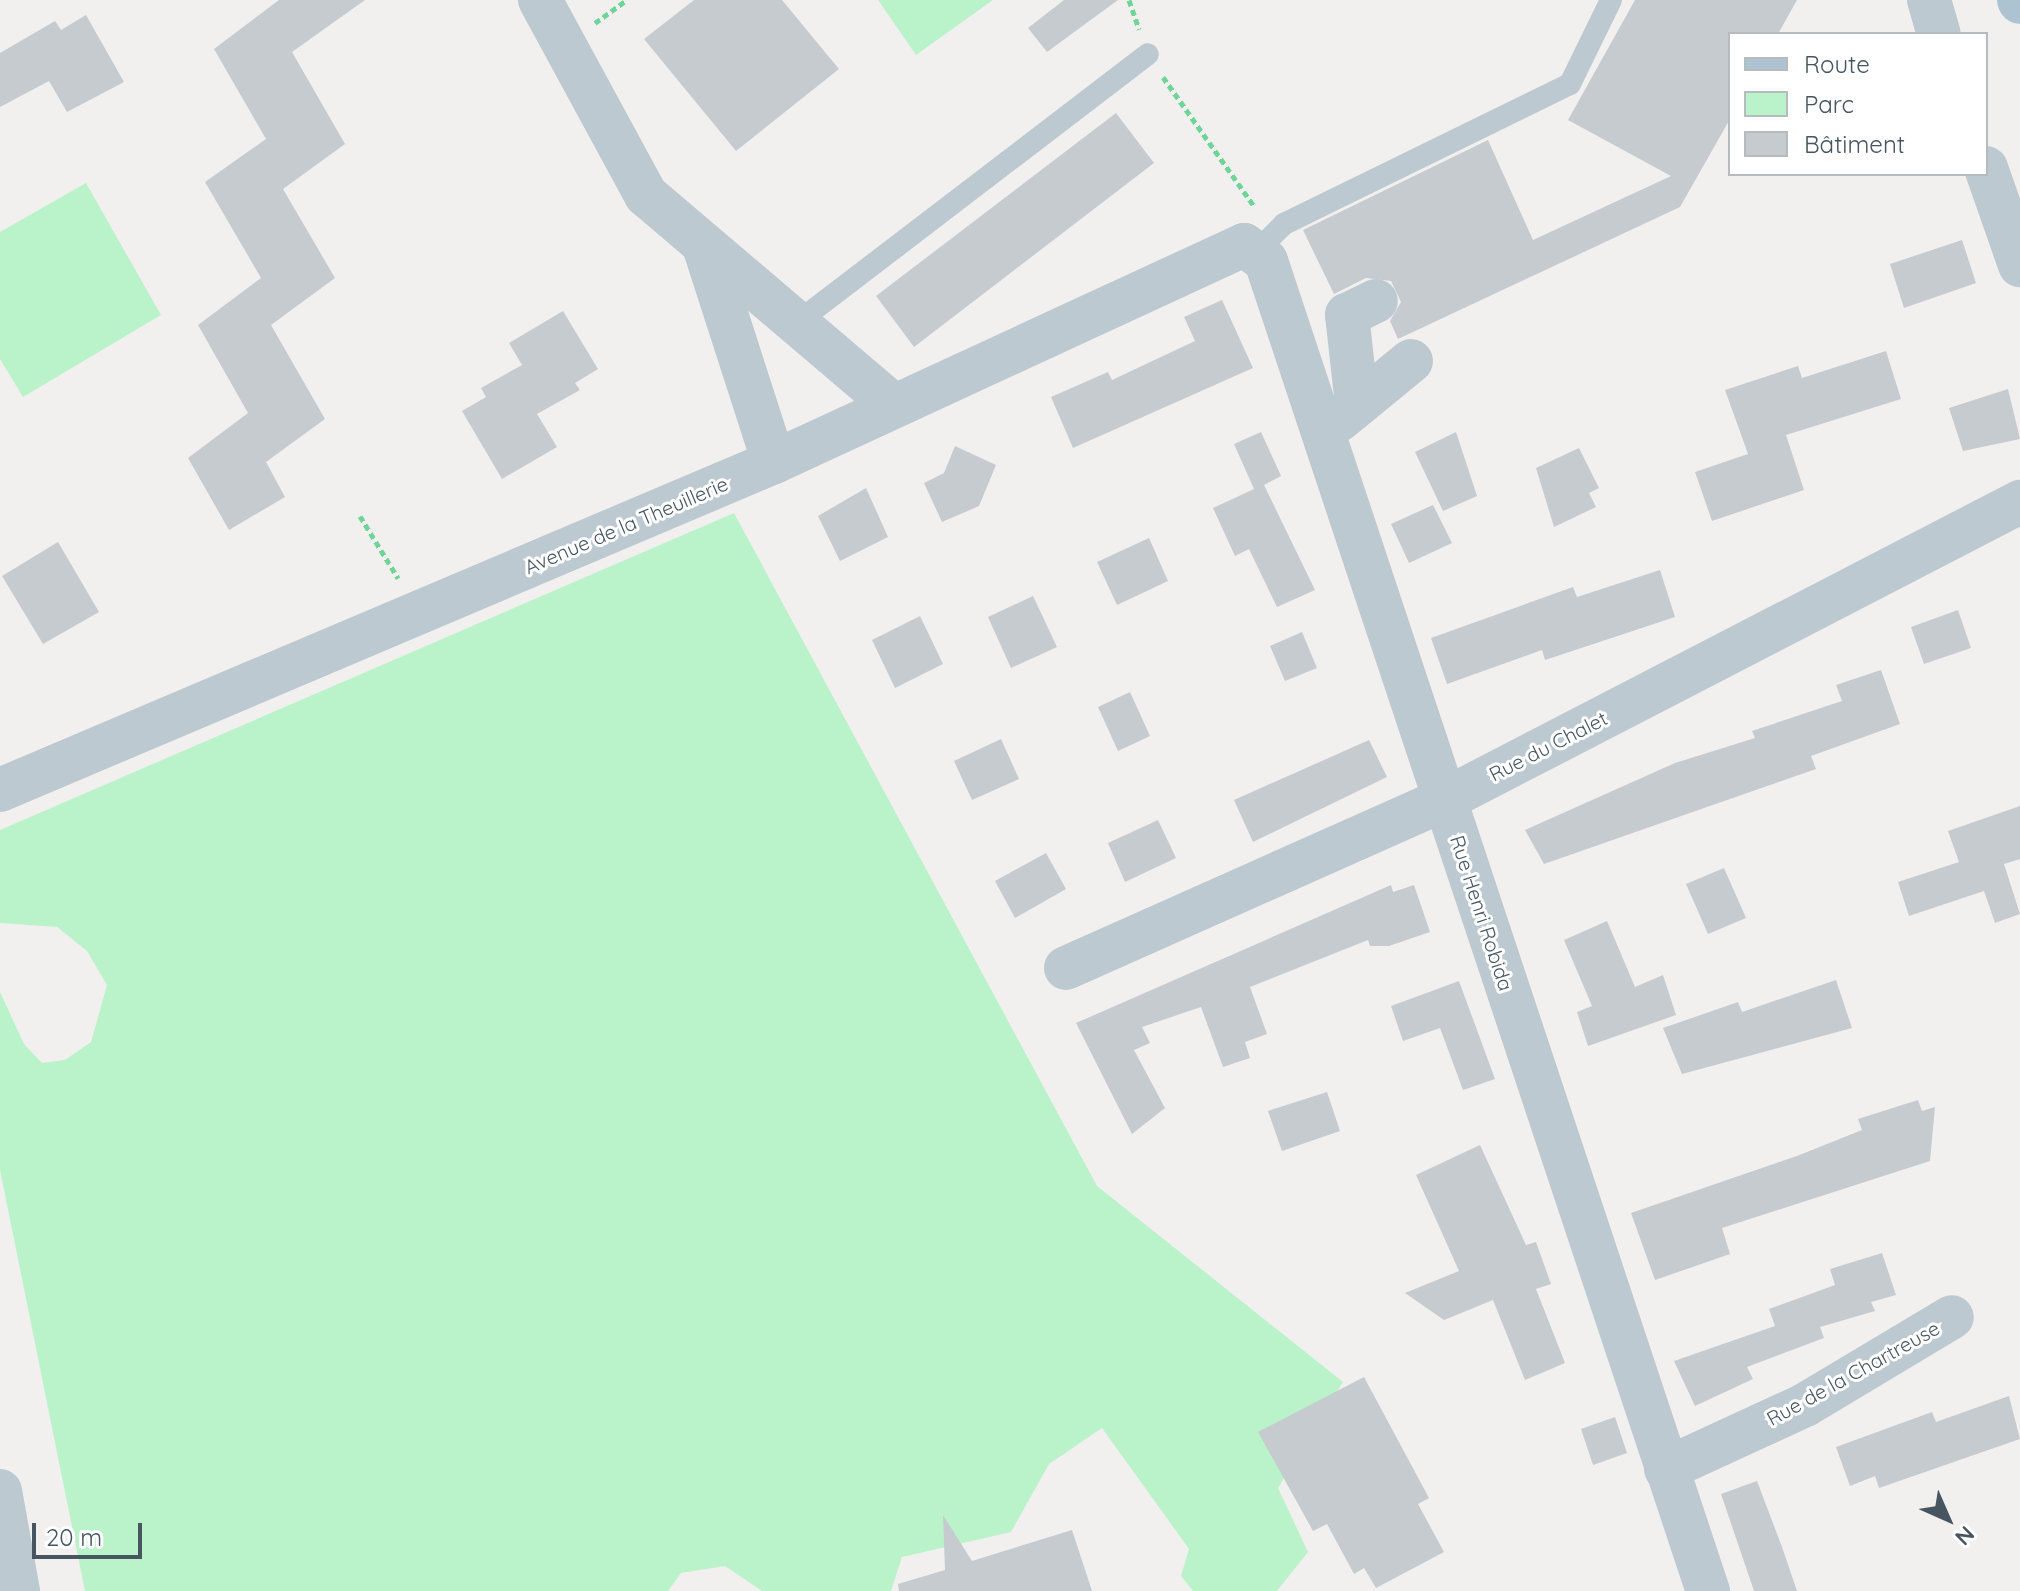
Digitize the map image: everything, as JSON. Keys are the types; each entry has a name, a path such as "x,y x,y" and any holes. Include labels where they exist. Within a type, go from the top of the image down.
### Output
{"street":[{"path":"540,0 646,195 705,249 892,404"},
{"path":"1929,0 1938,32"},
{"path":"1988,174 2020,265"},
{"name":"Avenue de la Theuillerie","path":"0,790 774,462 1252,235"},
{"name":"Rue Henri Robida","path":"1252,235 1266,261 1708,1591"},
{"path":"705,249 774,462"},
{"path":"1357,405 1347,315 1376,301"},
{"path":"1322,434 1411,361"},
{"name":"Rue du Chalet","path":"1066,968 1444,800 2020,502"},
{"name":"Rue de la Chartreuse","path":"1666,1469 1805,1405 1952,1317"},
{"path":"0,1491 18,1591"}],"lane":[{"path":"1252,235 1284,224 1570,84 1611,0"},
{"path":"795,324 1148,54"}],"path":[{"path":"1148,54 1252,235"},
{"path":"360,516 419,613"}],"green space":[{"path":"878,0 993,0 916,55"},
{"path":"86,183 161,315 23,397 0,359 0,232"},
{"path":"734,513 1097,1186 1343,1382 1278,1488 1308,1552 1277,1591 1193,1591 1181,1576 1189,1549 1102,1428 1049,1464 1011,1532 902,1557 891,1591 762,1591 725,1566 681,1573 668,1591 85,1591 0,1170 0,992 24,1044 42,1063 65,1060 91,1042 107,985 87,951 57,927 0,923 0,830"}],"building":[{"path":"279,0 365,0 292,52 345,144 283,189 335,278 271,325 325,419 266,462 285,497 229,530 188,458 248,413 198,325 261,278 205,182 266,139 214,49"},
{"path":"694,0 782,0 839,69 736,151 644,39"},
{"path":"1064,0 1118,0 1047,52 1028,28"},
{"path":"1635,0 1797,0 1779,32 1728,32 1728,123 1680,207 1398,339 1390,321 1401,302 1391,281 1366,278 1334,294 1303,230 1488,140 1533,240 1671,176 1568,120"},
{"path":"86,15 124,82 67,112 49,81 0,107 0,53 55,21 61,30"},
{"path":"1116,113 1154,163 914,347 876,296"},
{"path":"1962,240 1976,283 1904,308 1890,264"},
{"path":"1222,300 1253,368 1073,448 1051,397 1108,372 1112,380 1195,341 1184,317"},
{"path":"563,311 598,369 575,383 580,390 537,414 557,447 502,479 462,411 486,397 481,388 522,365 509,343"},
{"path":"1886,351 1901,399 1786,435 1804,490 1712,521 1695,472 1748,454 1725,390 1798,366 1802,378"},
{"path":"2008,389 2020,439 1963,451 1949,408"},
{"path":"1261,432 1281,476 1264,485 1315,590 1277,607 1249,549 1235,556 1213,508 1254,489 1234,444"},
{"path":"1456,432 1477,496 1443,511 1415,452"},
{"path":"955,446 996,465 979,506 942,522 924,483 944,473"},
{"path":"1579,448 1599,488 1589,493 1596,507 1554,527 1536,468"},
{"path":"866,488 888,537 840,561 818,516"},
{"path":"1433,505 1452,543 1409,563 1391,524"},
{"path":"1149,538 1168,581 1117,605 1097,562"},
{"path":"58,542 99,612 43,644 2,576"},
{"path":"1660,570 1675,617 1545,660 1542,650 1447,684 1431,638 1573,587 1577,597"},
{"path":"1033,596 1057,647 1011,668 988,617"},
{"path":"1958,610 1971,648 1924,664 1911,627"},
{"path":"920,616 943,664 895,688 872,640"},
{"path":"1302,632 1317,668 1285,681 1270,646"},
{"path":"1881,670 1900,724 1811,756 1816,769 1544,864 1525,830 1675,763 1755,738 1752,731 1842,701 1836,685"},
{"path":"1130,692 1150,736 1118,751 1098,707"},
{"path":"1001,739 1019,779 972,800 954,761"},
{"path":"1369,740 1387,777 1253,842 1234,800"},
{"path":"2020,806 2020,859 2004,864 2020,914 1995,923 1984,891 1909,916 1898,882 1959,862 1948,831"},
{"path":"1158,820 1176,858 1125,882 1108,843"},
{"path":"1046,853 1066,889 1015,918 995,881"},
{"path":"1724,868 1746,918 1708,934 1686,884"},
{"path":"1391,885 1393,892 1414,885 1430,932 1389,946 1370,946 1368,940 1250,987 1267,1034 1245,1042 1250,1058 1223,1067 1201,1007 1142,1027 1150,1043 1134,1050 1165,1108 1132,1134 1076,1023"},
{"path":"1607,921 1635,987 1663,975 1676,1015 1588,1046 1577,1012 1592,1006 1564,940"},
{"path":"1836,980 1852,1028 1682,1074 1663,1028 1738,1002 1742,1012"},
{"path":"1459,981 1495,1079 1463,1090 1440,1028 1403,1041 1391,1006"},
{"path":"1327,1092 1340,1131 1282,1151 1268,1111"},
{"path":"1918,1100 1922,1111 1935,1107 1930,1161 1722,1228 1730,1254 1655,1280 1631,1213 1797,1156 1862,1130 1858,1119"},
{"path":"1480,1145 1526,1245 1536,1242 1551,1284 1536,1289 1565,1363 1525,1380 1493,1300 1444,1320 1405,1293 1459,1271 1416,1175"},
{"path":"1882,1253 1896,1295 1871,1302 1875,1311 1820,1327 1824,1338 1747,1367 1753,1379 1695,1406 1674,1361 1775,1326 1769,1309 1835,1285 1830,1269"},
{"path":"1364,1377 1429,1498 1418,1504 1444,1552 1376,1588 1364,1568 1354,1574 1327,1524 1313,1531 1258,1432"},
{"path":"2009,1396 2020,1439 1879,1488 1875,1476 1850,1486 1836,1447 1932,1412 1936,1422"},
{"path":"1615,1417 1627,1453 1593,1465 1581,1429"},
{"path":"1757,1481 1797,1591 1754,1591 1721,1494"},
{"path":"943,1515 972,1561 1072,1530 1092,1591 899,1591 898,1584 945,1570"}]}
